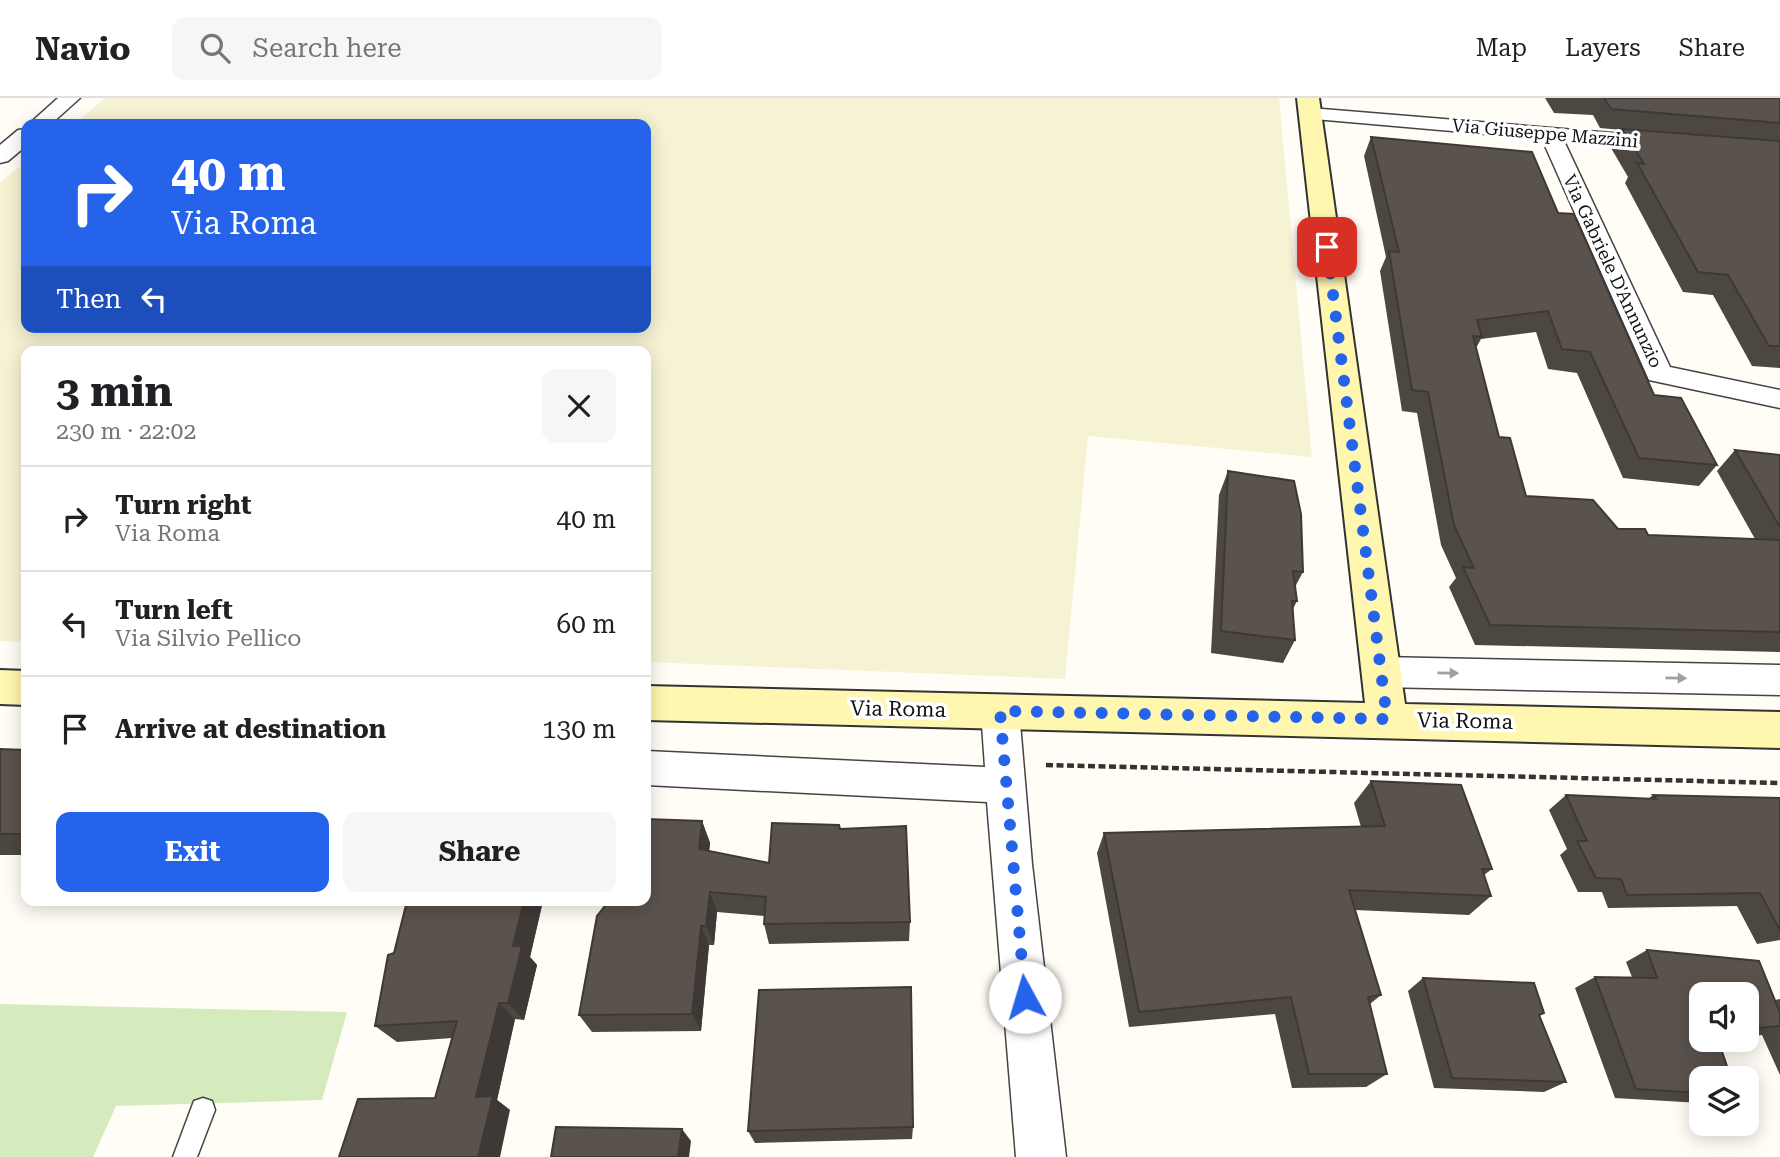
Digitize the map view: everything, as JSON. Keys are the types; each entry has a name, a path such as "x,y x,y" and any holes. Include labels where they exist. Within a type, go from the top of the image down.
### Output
{"street":[{"path":"45,119 70,98"},
{"path":"1309,106 1387,719"},
{"name":"Via Giuseppe Mazzini","path":"1309,106 1550,134 1685,144"},
{"name":"Via Gabriele D'Annunzio","path":"1550,134 1658,374 1780,399"},
{"path":"0,156 21,139"},
{"path":"1380,672 1780,680"},
{"path":"0,687 21,688"},
{"name":"Via Roma","path":"651,703 1780,730"},
{"path":"1000,711 1004,785 1041,1157"},
{"path":"651,768 1004,785"}],"lane":[{"path":"185,1157 203,1110"}],"path":[{"path":"1004,785 1045,765 1780,783"}],"shaded area":[{"path":"105,98 1279,98 1312,457 1088,436 1065,679 651,662 651,346 21,346 21,642 0,641 0,182 21,166 21,333 651,333 651,119 80,119"}],"green space":[{"path":"0,1004 347,1012 322,1100 116,1106 93,1157 0,1157"}],"building":[{"path":"1604,98 1780,98 1780,123 1611,109"},
{"path":"1622,129 1780,141 1780,346 1769,346 1728,275 1698,272 1637,163 1644,164"},
{"path":"1371,137 1532,152 1558,213 1574,214 1654,395 1681,398 1717,465 1639,458 1590,352 1562,349 1548,311 1477,320 1482,337 1473,336 1499,437 1510,438 1526,496 1593,500 1618,529 1645,529 1648,535 1780,540 1780,632 1490,625 1463,567 1474,568 1454,525 1428,392 1412,390 1389,251 1399,252"},
{"path":"1735,450 1780,455 1780,527"},
{"path":"1228,471 1294,481 1301,514 1303,572 1293,571 1297,601 1292,601 1295,640 1221,631"},
{"path":"0,749 21,750 21,834 0,834"},
{"path":"1371,781 1461,785 1492,869 1482,869 1491,896 1349,890 1381,995 1368,997 1387,1074 1309,1074 1291,997 1139,1012 1104,833 1385,826"},
{"path":"1566,795 1656,799 1653,795 1780,798 1780,930 1760,893 1627,895 1621,879 1596,878 1577,841 1587,841"},
{"path":"651,819 702,821 699,849 769,863 772,823 839,825 840,829 906,826 910,922 764,924 766,897 710,892 706,926 701,926 692,1014 579,1015 597,916 605,906 651,906"},
{"path":"406,906 523,906 513,946 522,946 508,1003 499,1003 476,1097 493,1096 478,1157 339,1157 358,1099 435,1098 457,1021 375,1026 388,955 394,953"},
{"path":"1647,950 1759,961 1780,1013 1780,1026 1759,1028 1759,982 1689,982 1689,1052 1722,1052 1727,1066 1689,1066 1689,1092 1636,1089 1595,977 1657,978"},
{"path":"1423,978 1534,983 1544,1013 1539,1015 1566,1082 1452,1078"},
{"path":"911,987 913,1127 748,1131 759,990"},
{"path":"556,1127 682,1129 678,1157 551,1157"}],"route":[{"path":"1025,997 1004,785 1000,711 1387,719 1381,693 1327,247"}]}
